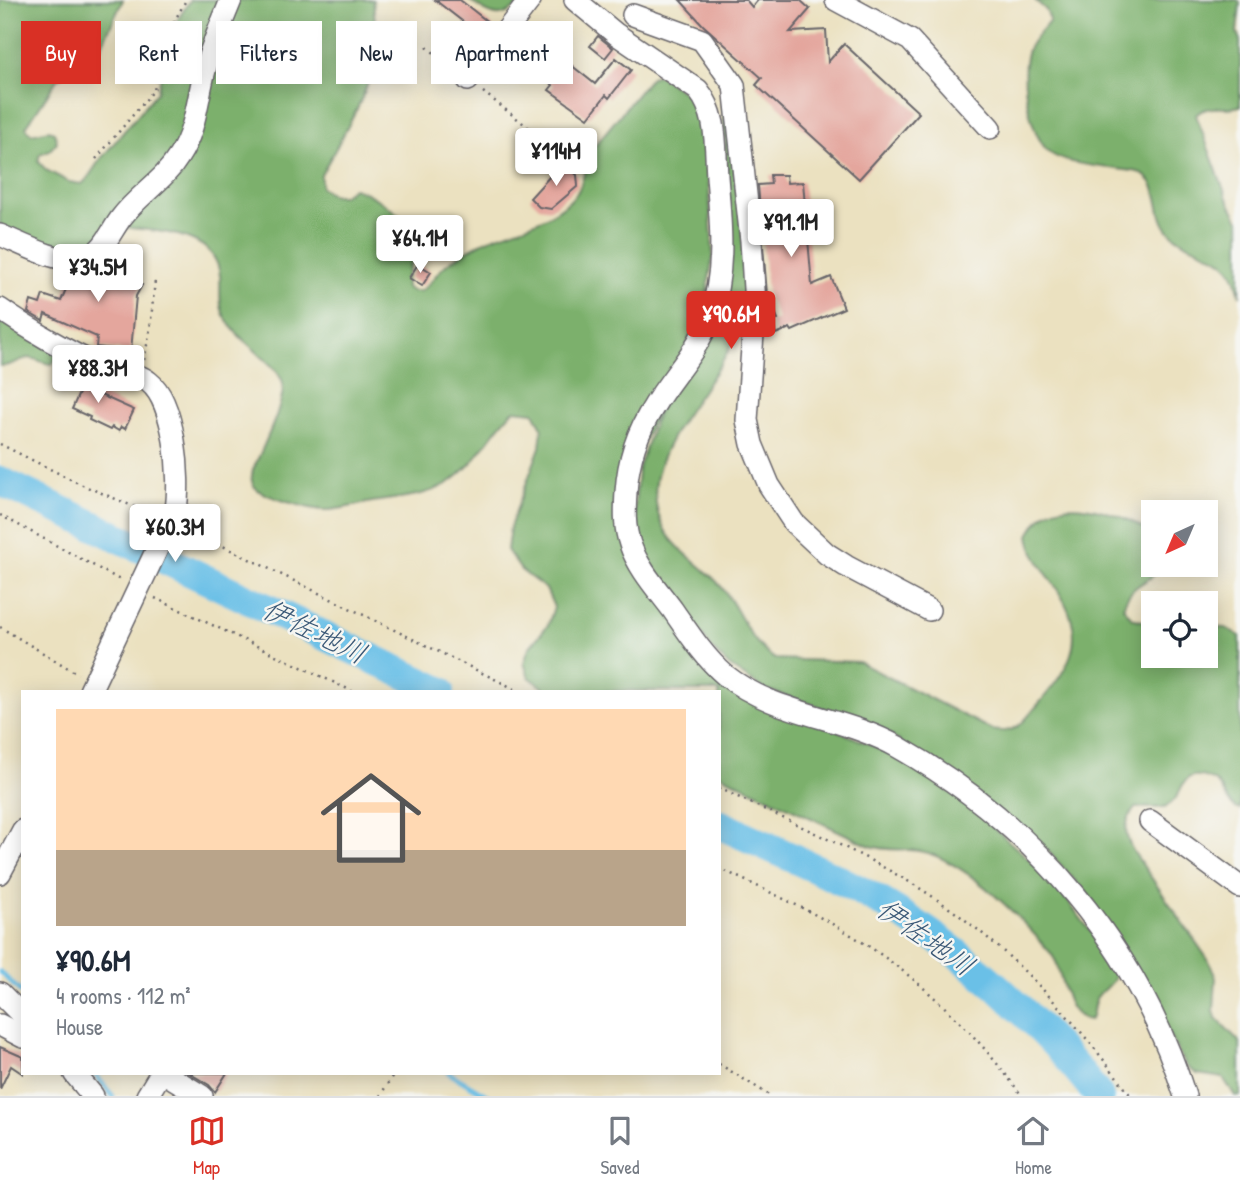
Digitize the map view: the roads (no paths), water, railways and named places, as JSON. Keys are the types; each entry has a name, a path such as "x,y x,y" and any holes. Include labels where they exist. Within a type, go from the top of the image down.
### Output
{"street":[{"path":"0,235 43,252 72,259 98,252 121,217 166,173 187,143 207,63 231,0"},
{"path":"514,21 530,0"},
{"path":"575,0 616,34 689,83 706,99 713,121 722,240 718,290 708,322 693,352 655,404 633,451 626,485 625,516 626,530 635,556 708,657 741,686 781,705 872,733 900,748 971,795 1031,845 1084,904 1129,969 1164,1039 1185,1096"},
{"path":"616,34 650,0"},
{"path":"836,0 910,40 990,128"},
{"path":"634,15 702,40 734,85 751,240 755,305 747,420 752,444 769,485 794,523 827,554 929,610"},
{"path":"0,309 101,367 141,377 155,388 160,396 173,435 178,497 171,522 92,688"},
{"path":"1150,821 1240,887"},
{"path":"0,873 21,834"},
{"path":"0,993 21,1014"},
{"path":"0,1025 21,1036"},
{"path":"76,1075 93,1096"},
{"path":"147,1096 162,1075"},
{"path":"166,1075 202,1096"}],"waterway":[{"name":"伊佐地川","path":"0,481 438,690"},
{"name":"伊佐地川","path":"721,825 853,887 896,911 953,950 1030,1018 1099,1096"},
{"path":"0,972 21,992"},
{"path":"96,1075 113,1096"},
{"path":"452,1075 488,1096"}]}
